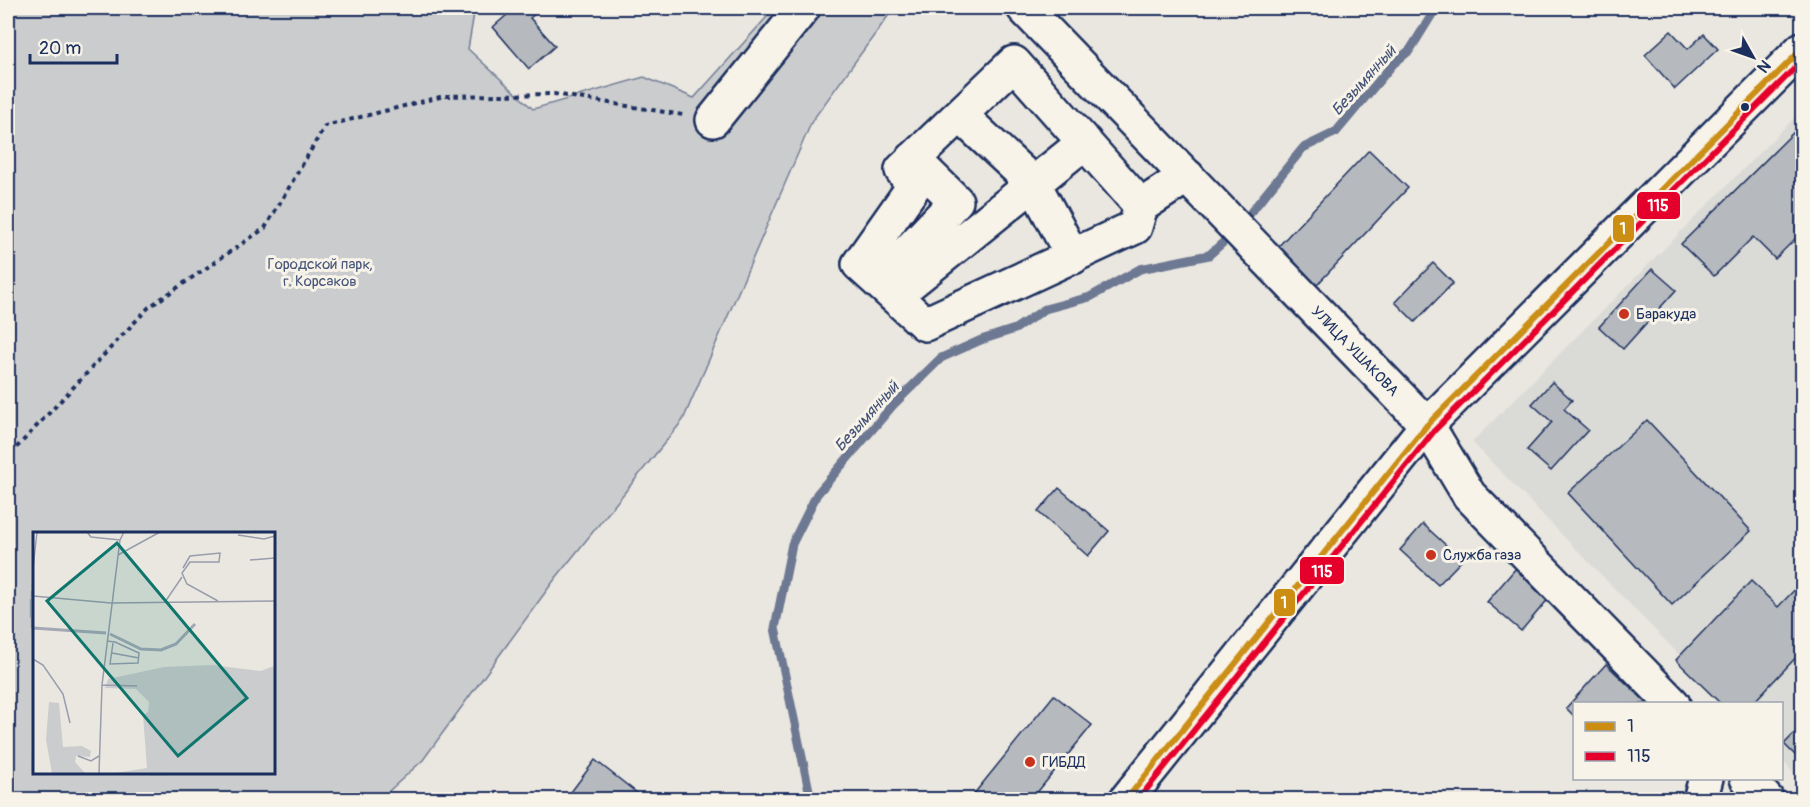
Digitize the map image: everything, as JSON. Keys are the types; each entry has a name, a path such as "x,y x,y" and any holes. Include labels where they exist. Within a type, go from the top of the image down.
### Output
{"street":[{"path":"713,120 803,8"},
{"name":"УЛИЦА УШАКОВА","path":"1024,8 1427,425 1469,495 1671,702"},
{"path":"1129,798 1427,425 1803,49"},
{"path":"1141,206 1014,63 902,170 914,186 859,264 926,324 1136,227 1141,206 1187,176"},
{"path":"960,115 1034,184 1073,257"},
{"path":"886,289 1034,184 1085,142"},
{"path":"886,289 956,201 913,159"},
{"path":"1700,800 1705,780"},
{"path":"1749,780 1767,800"}],"path":[{"path":"8,451 18,446 149,307 265,228 326,126 444,96 554,94 713,120"}],"shaded area":[{"path":"1802,110 1802,782 1783,761 1783,702 1725,702 1472,442"}],"green space":[{"name":"Городской парк, г. Корсаков","path":"8,8 475,8 468,49 533,109 644,77 694,98 775,8 894,8 812,121 683,420 555,579 423,760 379,800 8,799"}],"building":[{"path":"515,8 540,8 530,18 555,46 529,69 493,27"},
{"path":"1671,31 1688,49 1704,34 1718,49 1675,89 1645,55"},
{"path":"1800,126 1802,129 1802,232 1775,259 1753,237 1714,276 1681,244"},
{"path":"1369,150 1408,188 1313,289 1273,252"},
{"path":"1433,263 1453,283 1415,322 1395,302"},
{"path":"1652,269 1676,290 1623,349 1599,327"},
{"path":"1552,382 1572,400 1564,409 1588,430 1551,471 1527,450 1552,422 1532,404"},
{"path":"1647,420 1751,531 1672,605 1568,493"},
{"path":"1059,488 1109,531 1088,556 1038,512"},
{"name":"Служба газа","path":"1423,524 1462,560 1438,585 1400,550"},
{"path":"1516,568 1550,597 1521,631 1487,602"},
{"path":"1751,581 1778,607 1802,582 1802,651 1754,702 1719,702 1676,660"},
{"path":"1606,664 1646,702 1573,702 1573,715 1566,708"},
{"name":"ГИБДД","path":"1054,695 1092,725 1031,800 969,800"},
{"path":"1802,726 1802,762 1784,744"},
{"path":"595,760 646,800 565,800"}],"waterway":[{"name":"Безымянный","path":"1251,212 1303,148 1336,132 1393,64 1410,50 1436,8"},
{"name":"Безымянный","path":"811,800 775,628 792,544 817,494 893,405 941,358 981,340 1015,329 1045,309 1090,297 1140,269 1209,255 1227,239"}],"transit line":[{"name":"1","path":"1126,800 1427,425 1802,49"},
{"name":"115","path":"1138,800 1434,431 1802,61"}],"place":[{"name":"Баракуда","path":"1624,314"},
{"name":"Служба газа","path":"1431,555"},
{"name":"ГИБДД","path":"1030,762"}]}
